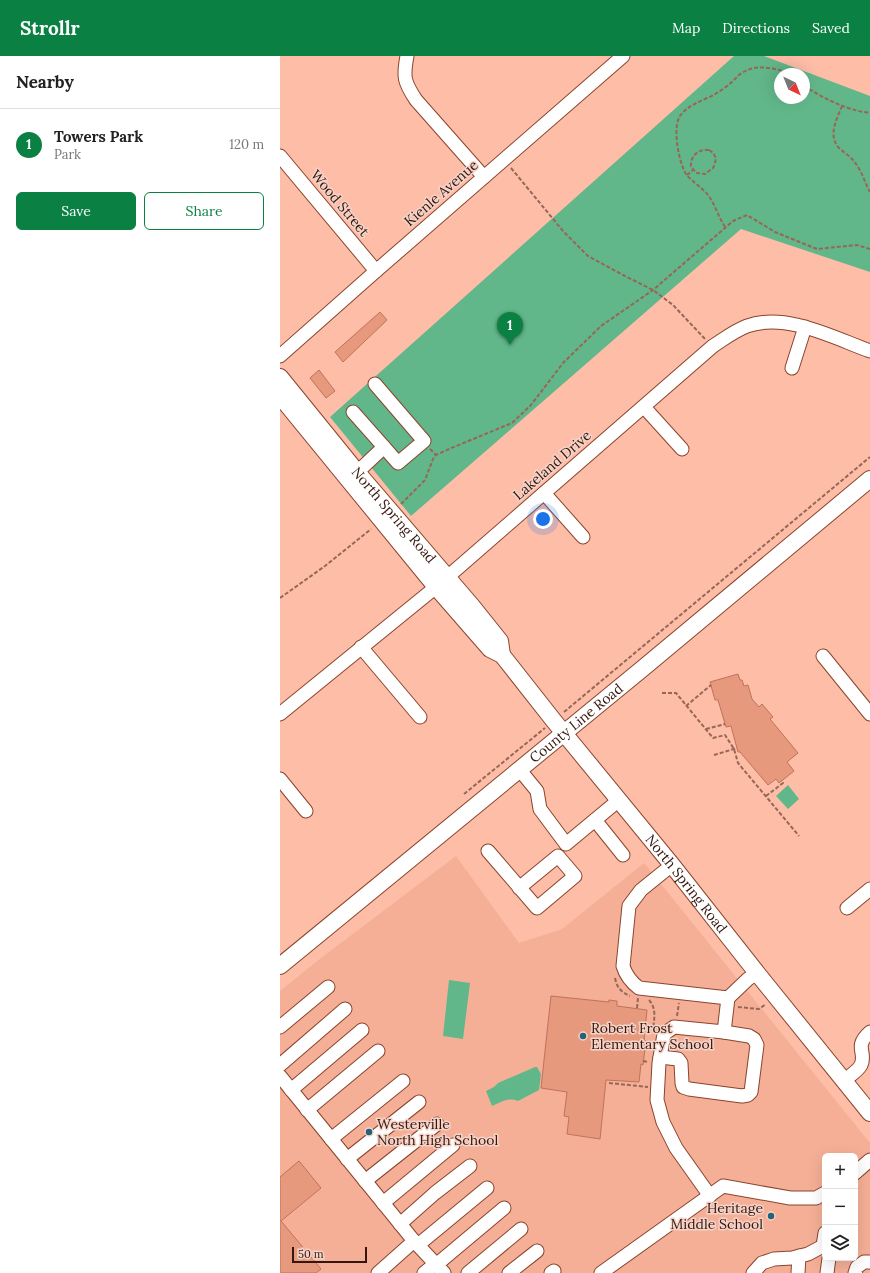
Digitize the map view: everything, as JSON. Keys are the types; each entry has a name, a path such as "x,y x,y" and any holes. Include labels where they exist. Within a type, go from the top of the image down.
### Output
{"main road":[{"name":"North Spring Road","path":"280,377 353,476"},
{"name":"North Spring Road","path":"280,396 353,476 442,582 490,649 502,655 558,727 672,865 870,1113"},
{"name":"County Line Road","path":"280,966 519,769 558,727 642,669 870,478"}],"street":[{"path":"407,56 404,74 408,88 416,100 484,177"},
{"name":"Kienle Avenue","path":"280,356 623,56"},
{"name":"Wood Street","path":"280,156 376,271"},
{"name":"Lakeland Drive","path":"280,714 442,582 713,346 731,334 747,326 763,323 788,322 870,351"},
{"path":"792,368 805,327"},
{"path":"352,412 398,464 424,441 375,384"},
{"path":"644,407 682,449"},
{"path":"353,476 384,447"},
{"path":"544,493 582,537"},
{"path":"362,647 420,717"},
{"path":"823,656 870,714"},
{"path":"519,769 537,791 540,810 566,844"},
{"path":"280,779 306,811"},
{"path":"519,888 558,856 566,844 619,800"},
{"path":"595,820 623,855"},
{"path":"488,852 537,908 575,876 558,856"},
{"path":"672,865 641,890 629,906 623,966 625,975 639,988 728,1002"},
{"path":"847,908 870,889"},
{"path":"724,1032 728,1002 748,979 757,973"},
{"path":"280,1027 328,987"},
{"path":"280,1065 346,1009"},
{"path":"654,1059 678,1059 681,1063 683,1087 742,1096 751,1092 757,1045 754,1039 749,1036 674,1027 664,1034 654,1059 657,1100 663,1122 676,1148 710,1196"},
{"path":"291,1090 362,1030"},
{"path":"844,1081 857,1070 861,1064 862,1042 870,1032"},
{"path":"307,1110 378,1050"},
{"path":"280,1076 400,1224 439,1267"},
{"path":"330,1139 403,1081"},
{"path":"347,1159 419,1102"},
{"path":"365,1181 436,1124"},
{"path":"383,1203 453,1145"},
{"path":"858,1170 870,1160"},
{"path":"400,1224 435,1193 470,1166"},
{"path":"601,1273 723,1186 790,1198 816,1198 822,1195"},
{"path":"378,1273 487,1188"},
{"path":"424,1273 439,1267 504,1208"},
{"path":"468,1273 521,1230"},
{"path":"753,1273 762,1264 774,1259 808,1254 822,1247"},
{"path":"509,1273 537,1251"},
{"path":"798,1273 799,1256"},
{"path":"827,1273 829,1261"},
{"path":"855,1273 860,1264 870,1262"}],"path":[{"path":"725,228 710,197 687,175 681,164 676,130 679,117 687,108 729,85 741,74 753,68 766,67 774,69"},
{"path":"810,90 825,99 851,110 870,113"},
{"path":"842,106 834,126 834,137 838,146 851,157 857,165 870,192"},
{"path":"709,150 715,155 715,164 710,172 701,174 693,170 691,167 691,161 696,153 709,150"},
{"path":"504,160 563,231 588,256 653,290 673,305 713,346"},
{"path":"687,175 693,170"},
{"path":"280,598 325,566 387,516 426,480 433,459 436,455 512,423 531,405 563,363 601,326 653,290 733,221 747,215 775,232 816,249 857,245 870,249"},
{"path":"464,794 558,727 870,457"},
{"path":"686,706 711,685"},
{"path":"662,693 676,694 713,738 725,735 736,748 738,763 799,836"},
{"path":"706,729 725,724"},
{"path":"714,755 736,748"},
{"path":"766,796 783,783 781,781"},
{"path":"615,972 615,980 620,991 629,996 643,998"},
{"path":"637,1008 638,997"},
{"path":"648,999 656,1000"},
{"path":"678,1013 679,1002"},
{"path":"728,1002 758,1009 768,1002"},
{"path":"645,1044 651,1045"},
{"path":"643,1061 654,1059"},
{"path":"609,1083 647,1087"}],"shaded area":[{"name":"Robert Frost Elementary School","path":"456,856 519,943 562,929 644,863 870,1143 870,1273 280,1273 280,991 321,958"}],"green space":[{"path":"734,56 764,56 796,68 774,68 774,104 810,104 810,73 870,96 870,272 741,229 411,516 330,417"},
{"path":"788,785 799,799 788,809 776,796"},
{"path":"449,980 470,983 463,1039 443,1036"},
{"path":"537,1067 541,1074 539,1090 518,1101 508,1100 492,1106 486,1091 498,1083"}],"building":[{"path":"380,312 387,320 343,362 335,352"},
{"path":"319,370 335,391 326,398 310,378"},
{"path":"738,674 744,686 748,685 752,699 759,707 762,704 773,717 770,719 798,753 787,762 794,771 779,783 776,779 768,785 740,752 738,752 731,726 726,727 718,700 715,700 710,682"},
{"name":"Robert Frost Elementary School","path":"551,996 609,1002 609,1000 617,1001 617,1006 647,1010 644,1040 646,1041 639,1082 606,1080 600,1139 567,1134 569,1117 564,1116 567,1092 541,1088"},
{"path":"299,1161 321,1188 281,1221 321,1269 316,1273 280,1273 280,1177"}],"place":[{"name":"Towers Park","path":"510,345"},
{"name":"Robert Frost Elementary School","path":"583,1036"},
{"name":"Westerville North High School","path":"369,1132"},
{"name":"Heritage Middle School","path":"771,1216"}]}
